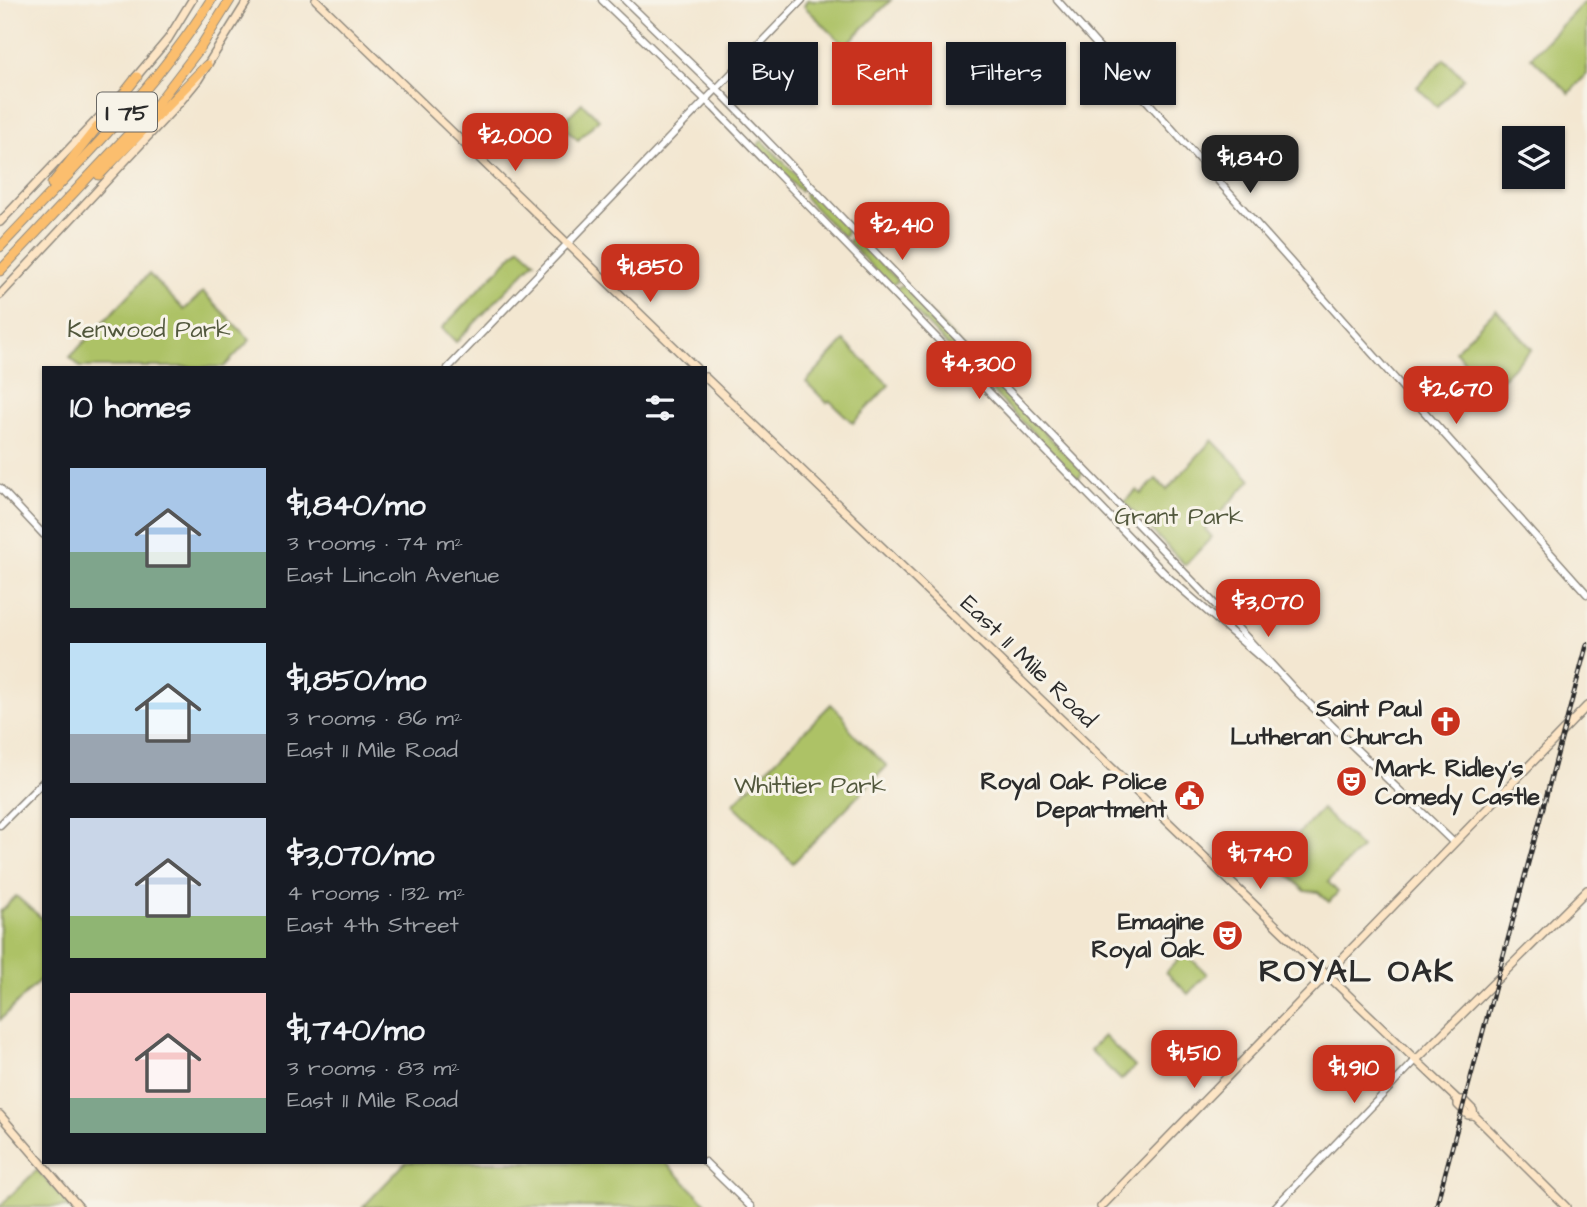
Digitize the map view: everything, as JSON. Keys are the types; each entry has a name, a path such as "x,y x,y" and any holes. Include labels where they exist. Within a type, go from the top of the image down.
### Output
{"highway":[{"name":"I 75","path":"0,247 137,100 211,0"},
{"name":"I 75","path":"0,271 165,95 230,0"},
{"path":"72,194 94,179 207,65"},
{"path":"31,214 49,187 136,77"}],"main road":[{"path":"0,222 136,77 168,39 192,0"},
{"path":"0,296 157,129 190,90 248,0"},
{"path":"316,0 694,366"},
{"name":"East 11 Mile Road","path":"707,379 1458,1100 1458,1105 1468,1115 1474,1115 1566,1207"},
{"path":"1101,1207 1587,706"},
{"path":"1416,1060 1587,890"},
{"path":"0,1115 42,1164"},
{"path":"42,1164 79,1207"}],"street":[{"path":"602,0 714,108 1169,578 1275,670 1454,843"},
{"path":"625,0 727,100 1262,653 1275,670"},
{"path":"450,366 802,0"},
{"path":"1057,0 1587,594"},
{"path":"695,90 704,89 706,79"},
{"path":"714,108 718,99 727,100"},
{"path":"0,488 42,533"},
{"path":"0,825 42,782"},
{"path":"1275,1207 1416,1060"},
{"path":"707,1164 751,1207"}],"green space":[{"path":"807,0 891,0 849,42 841,42 804,6"},
{"path":"1584,2 1587,5 1587,74 1569,93 1531,57"},
{"path":"1444,59 1464,78 1437,107 1417,87"},
{"path":"582,103 599,119 578,140 561,124"},
{"path":"761,141 805,184 800,191 756,148"},
{"path":"808,190 848,229 845,236 805,198 804,194"},
{"path":"853,236 897,282 890,286 848,242"},
{"path":"520,247 535,261 456,342 442,328"},
{"name":"Kenwood Park","path":"149,274 184,310 203,292 250,340 225,366 79,366 70,357"},
{"path":"900,286 904,286 977,362 973,369 970,369 897,293"},
{"path":"1496,309 1532,349 1490,390 1455,351"},
{"path":"844,341 889,385 853,423 806,382"},
{"path":"995,382 1083,471 1079,478 990,389"},
{"name":"Grant Park","path":"1212,440 1251,480 1205,529 1212,537 1185,565 1124,502 1137,490 1141,494 1156,479 1167,490"},
{"name":"Whittier Park","path":"831,704 844,717 852,733 887,766 793,863 733,804"},
{"path":"1322,809 1361,848 1328,882 1338,892 1329,902 1318,892 1305,891 1273,860"},
{"path":"16,896 42,918 42,978 0,1020 0,912"},
{"path":"1185,953 1207,974 1188,994 1166,972"},
{"path":"1104,1036 1135,1067 1121,1080 1090,1050"},
{"path":"404,1164 667,1164 710,1207 363,1207"},
{"path":"37,1170 71,1207 0,1207 0,1206"}],"railway":[{"path":"1436,1207 1587,644"}],"place":[{"name":"Saint Paul Lutheran Church","path":"1445,722"},
{"name":"Mark Ridley's Comedy Castle","path":"1352,782"},
{"name":"Royal Oak Police Department","path":"1190,795"},
{"name":"Emagine Royal Oak","path":"1227,935"}],"district":[{"name":"ROYAL OAK","path":"1357,970"}]}
